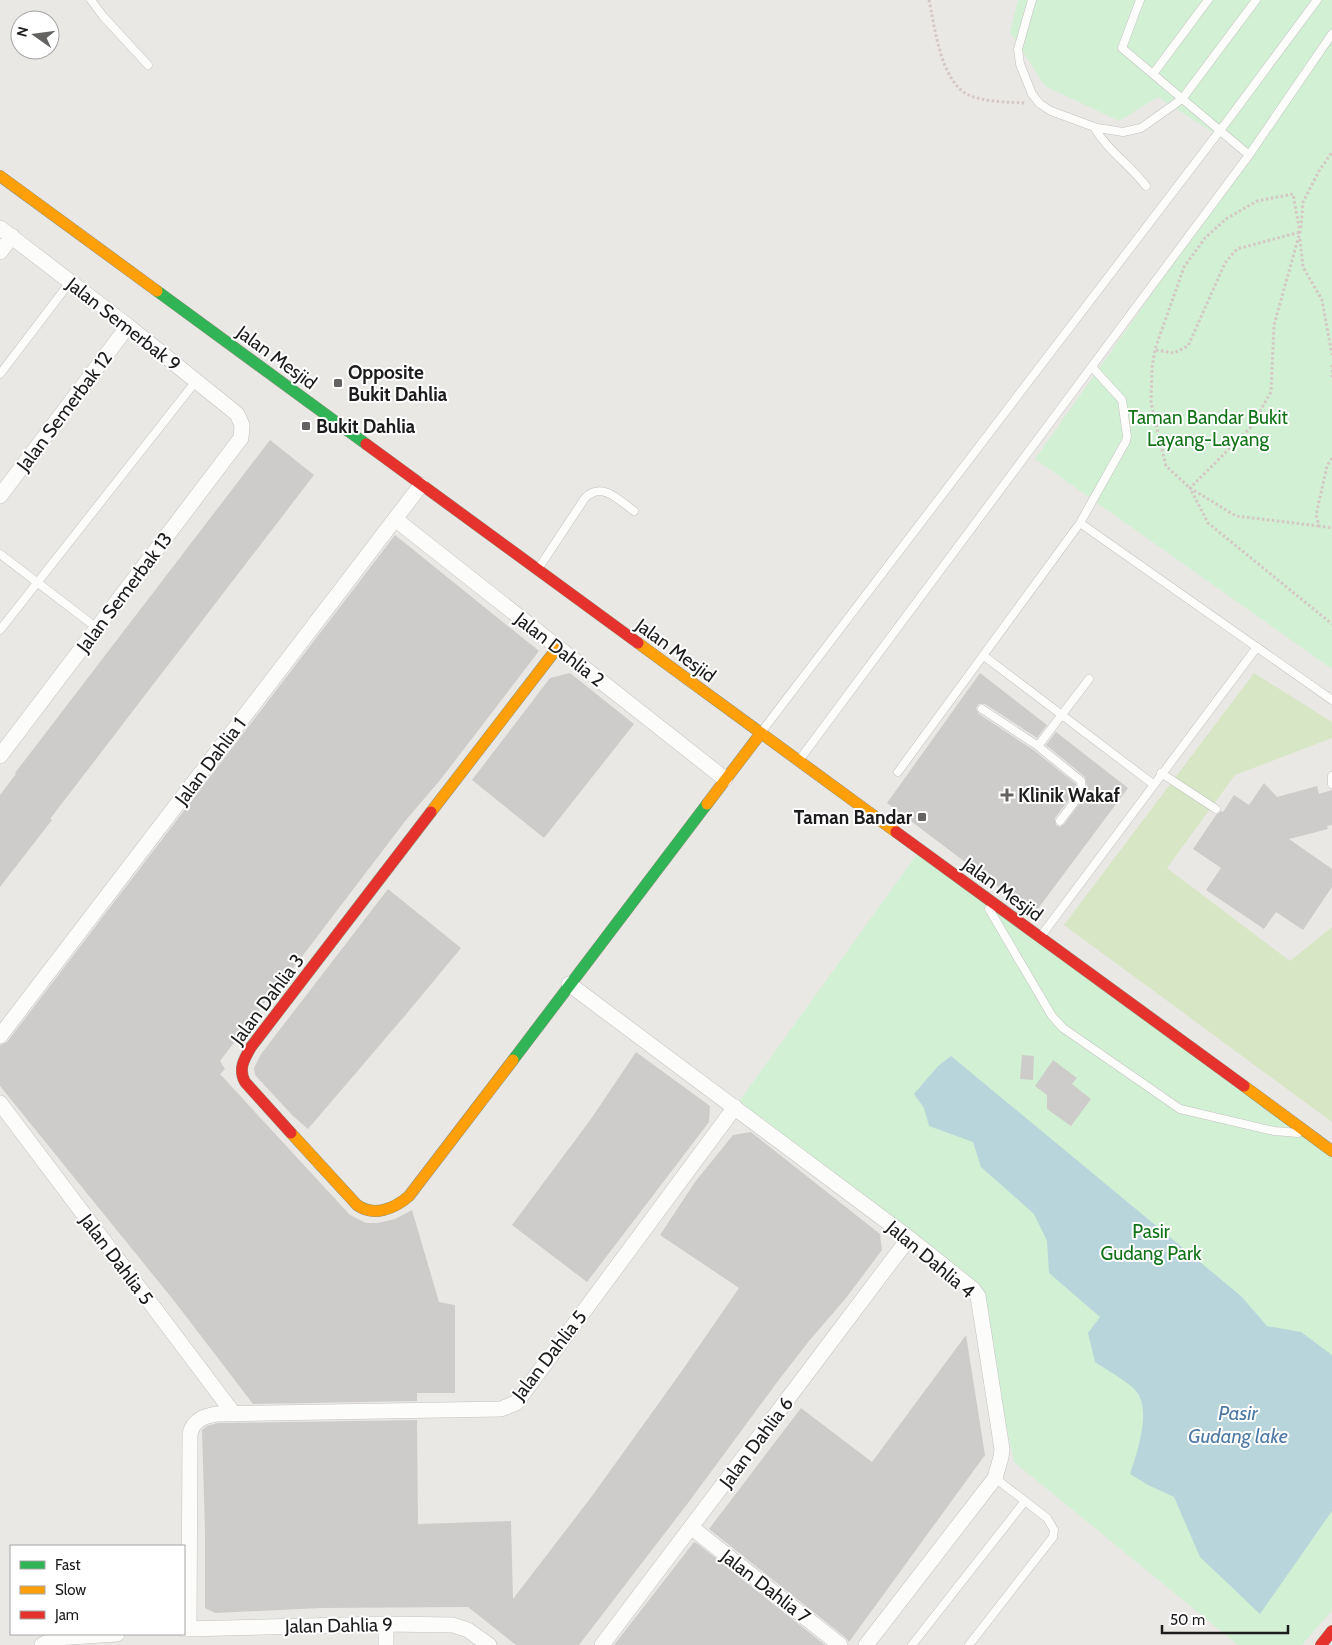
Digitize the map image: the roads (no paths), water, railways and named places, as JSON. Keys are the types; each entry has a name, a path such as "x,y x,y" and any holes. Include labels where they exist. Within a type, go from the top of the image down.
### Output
{"main road":[{"name":"Jalan Mesjid","path":"0,176 1332,1151"},
{"name":"Jalan Dahlia 3","path":"558,647 251,1047 241,1065 241,1077 359,1208 366,1211 384,1210 405,1200 409,1196 760,733"},
{"path":"1321,1645 1332,1630"}],"street":[{"path":"0,252 6,232"},
{"name":"Jalan Semerbak 9","path":"6,232 128,326 237,414 242,425"},
{"name":"Jalan Semerbak 12","path":"0,496 128,326"},
{"name":"Jalan Semerbak 13","path":"0,756 241,438 242,425"},
{"name":"Jalan Dahlia 1","path":"0,1036 421,485"},
{"name":"Jalan Dahlia 2","path":"395,519 725,779"},
{"name":"Jalan Dahlia 4","path":"569,984 910,1238 973,1289 978,1296 1002,1452 994,1478 866,1645"},
{"name":"Jalan Dahlia 5","path":"0,1103 234,1414"},
{"name":"Jalan Dahlia 5","path":"186,1628 191,1430 196,1422 208,1416 234,1414 501,1409 516,1403 735,1107"},
{"name":"Jalan Dahlia 6","path":"602,1645 910,1238"},
{"name":"Jalan Dahlia 7","path":"691,1527 840,1645"},
{"path":"386,1624 386,1645"},
{"name":"Jalan Dahlia 9","path":"186,1628 386,1624 458,1626 468,1630 489,1645"},
{"path":"42,1645 55,1638 102,1635"}],"lane":[{"path":"91,0 102,15 148,65"},
{"path":"1032,0 1020,39 1018,54 1029,88 1036,100 1051,111 1094,127 1123,132 1135,130 1146,125 1182,99 1256,0"},
{"path":"1140,0 1122,48 1249,156"},
{"path":"1153,74 1208,0"},
{"path":"760,733 1317,0"},
{"path":"798,761 1249,156 1332,34"},
{"path":"1094,127 1100,137 1134,171 1146,186"},
{"path":"0,374 70,282"},
{"path":"898,772 1080,523 1127,439 1122,400 1092,367"},
{"path":"0,630 196,381"},
{"path":"537,570 590,493 604,491 634,511"},
{"path":"1080,523 1332,700"},
{"path":"0,554 97,628"},
{"path":"1040,937 1257,647"},
{"path":"984,656 1154,784"},
{"path":"1038,746 1089,678"},
{"path":"982,709 1038,746 1081,781 1083,786 1082,792 1060,820"},
{"path":"1161,773 1216,809"},
{"path":"1332,776 1332,784"},
{"path":"980,894 1052,1016 1063,1028 1180,1109 1274,1131 1307,1133"},
{"path":"969,1645 1053,1537 1054,1530 1047,1518 994,1478"},
{"path":"912,1645 1026,1501"}],"water":[{"name":"Pasir Gudang lake","path":"951,1056 1241,1296 1267,1326 1301,1332 1332,1355 1332,1511 1260,1614 1200,1557 1174,1497 1130,1474 1142,1432 1143,1409 1141,1399 1128,1384 1095,1362 1088,1333 1100,1317 1049,1273 1047,1241 1034,1214 981,1167 973,1142 929,1126 924,1108 914,1094 938,1066"}],"place":[{"name":"Opposite Bukit Dahlia","path":"338,383"},
{"name":"Bukit Dahlia","path":"306,426"},
{"name":"Klinik Wakaf","path":"1007,795"},
{"name":"Taman Bandar","path":"922,817"}],"park label":[{"name":"Taman Bandar Bukit Layang-Layang","path":"1208,428"},
{"name":"Pasir Gudang Park","path":"1151,1242"}]}
